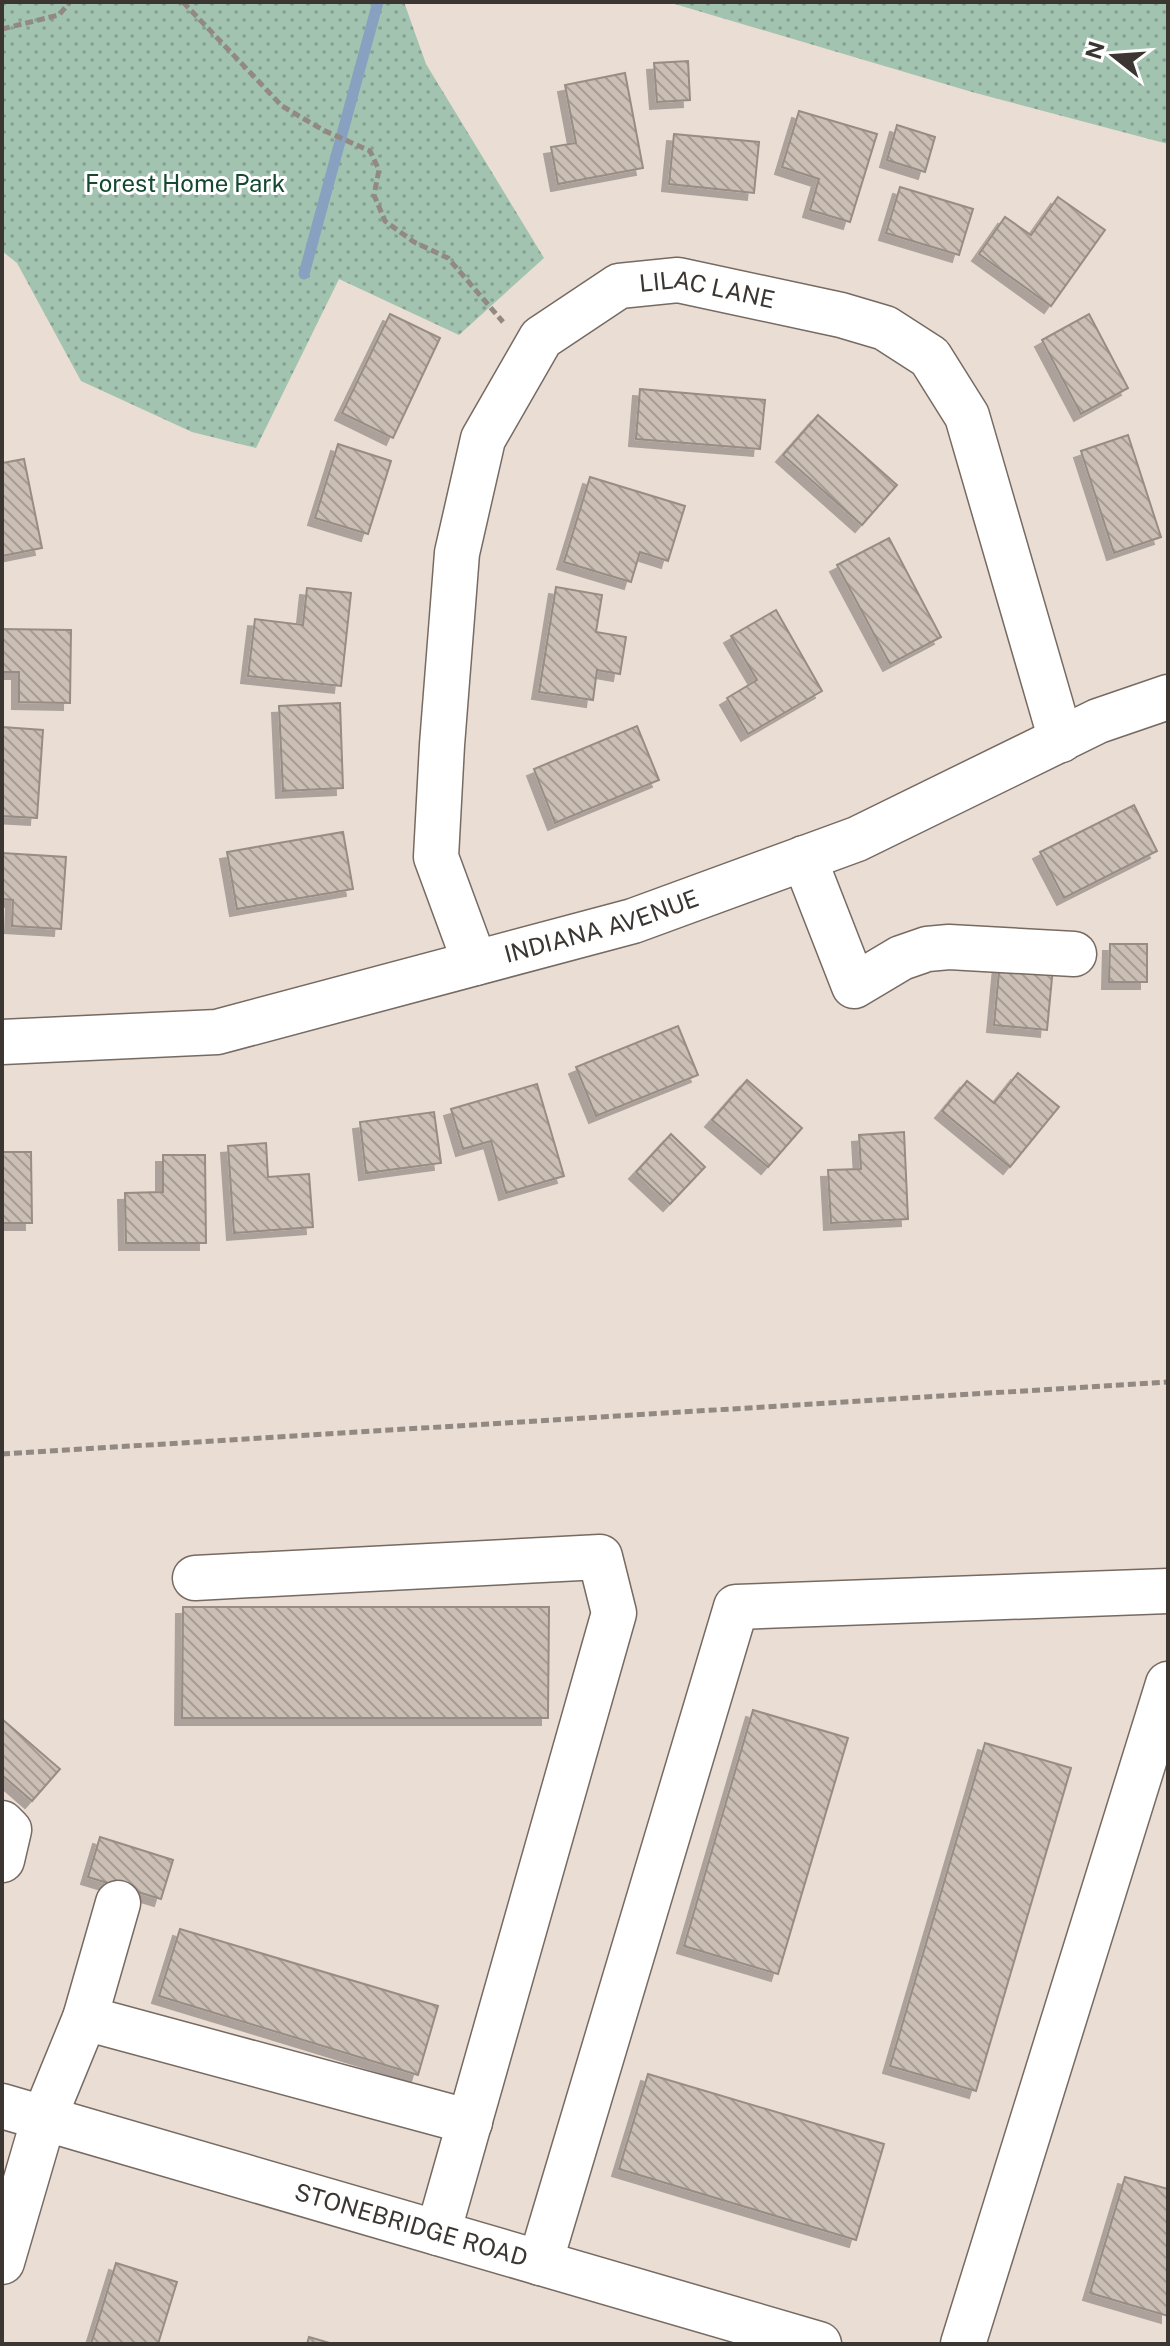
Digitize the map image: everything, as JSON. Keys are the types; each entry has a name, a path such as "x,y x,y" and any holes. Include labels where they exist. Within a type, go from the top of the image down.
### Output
{"street":[{"name":"LILAC LANE","path":"475,963 436,857 457,553 483,439 541,338 619,286 678,280 841,315 885,328 930,357 967,416 1061,740"},
{"name":"INDIANA AVENUE","path":"2,1042 217,1032 633,921 857,839 1098,721 1168,697"},
{"path":"804,858 854,986 901,958 927,949 949,947 1074,954"},
{"path":"195,1578 600,1557 614,1613 438,2233"},
{"path":"540,2263 736,1607 1168,1591"},
{"path":"963,2344 1168,1684"},
{"path":"2,1823 9,1830 2,1860"},
{"path":"2,2262 44,2118 85,2018 118,1903"},
{"path":"85,2018 470,2122"},
{"name":"STONEBRIDGE ROAD","path":"2,2106 819,2344"}],"path":[{"path":"2,29 59,15 70,2"},
{"path":"183,2 282,106 323,130 370,151 379,170 374,195 385,221 414,242 448,258 503,321 497,335"},
{"path":"2,1454 1168,1382"}],"green space":[{"name":"Forest Home Park","path":"2,2 404,2 426,64 544,258 459,335 339,279 256,448 192,432 81,381 17,263 2,251"},
{"path":"668,2 1168,2 1168,144 972,92"}],"building":[{"path":"688,61 690,100 657,102 654,63"},
{"path":"625,73 643,168 558,184 551,147 576,143 565,85"},
{"path":"799,111 877,134 850,222 810,210 819,179 782,167"},
{"path":"897,125 935,137 925,172 887,160"},
{"path":"674,134 759,142 754,193 669,184"},
{"path":"900,187 973,209 959,255 886,233"},
{"path":"1058,197 1105,230 1051,306 979,254 1005,217 1031,235"},
{"path":"390,314 440,338 393,438 342,413"},
{"path":"1089,314 1128,388 1081,414 1042,340"},
{"path":"640,389 765,400 760,449 636,439"},
{"path":"818,415 897,485 862,525 783,455"},
{"path":"1128,435 1161,537 1114,553 1081,451"},
{"path":"338,444 391,461 368,534 315,518"},
{"path":"24,459 42,548 2,556 2,463"},
{"path":"590,477 685,506 668,561 640,552 631,582 564,562"},
{"path":"889,538 941,637 890,664 837,565"},
{"path":"556,587 602,595 596,632 626,637 620,674 597,670 593,700 539,692"},
{"path":"307,588 351,593 341,686 248,676 255,619 303,625"},
{"path":"776,610 822,691 748,734 727,698 757,680 731,636"},
{"path":"2,629 71,630 70,703 19,702 19,672 2,672"},
{"path":"340,703 343,788 283,791 279,706"},
{"path":"637,726 659,780 555,823 534,769"},
{"path":"2,727 43,730 37,818 2,816"},
{"path":"1134,805 1157,851 1064,898 1040,852"},
{"path":"343,832 353,889 237,909 227,852"},
{"path":"2,853 66,857 61,929 12,926 13,900 2,899"},
{"path":"1110,944 1147,944 1147,982 1109,982"},
{"path":"1001,951 1054,957 1047,1030 994,1025"},
{"path":"678,1026 698,1075 596,1116 576,1067"},
{"path":"1018,1073 1059,1107 1010,1167 942,1111 967,1081 994,1103"},
{"path":"747,1080 802,1128 768,1167 712,1120"},
{"path":"537,1084 564,1176 506,1193 491,1141 463,1149 451,1109"},
{"path":"434,1112 441,1163 366,1173 360,1122"},
{"path":"904,1132 908,1219 831,1223 828,1170 861,1169 859,1135"},
{"path":"671,1134 705,1167 670,1204 636,1172"},
{"path":"266,1143 268,1177 309,1174 313,1227 234,1233 228,1146"},
{"path":"2,1152 31,1152 32,1223 2,1223"},
{"path":"163,1155 205,1155 206,1243 126,1243 125,1193 163,1192"},
{"path":"183,1607 549,1607 548,1718 182,1718"},
{"path":"753,1710 848,1738 778,1974 684,1946"},
{"path":"2,1719 60,1769 32,1801 2,1775"},
{"path":"985,1743 1071,1768 976,2091 890,2066"},
{"path":"100,1837 173,1860 161,1899 88,1877"},
{"path":"180,1929 438,2006 418,2075 159,1996"},
{"path":"648,2074 884,2144 856,2240 619,2169"},
{"path":"1125,2177 1168,2189 1168,2316 1090,2293"},
{"path":"116,2263 177,2282 158,2344 91,2344"},
{"path":"309,2337 333,2344 307,2344"}],"waterway":[{"path":"304,274 378,2"}]}
